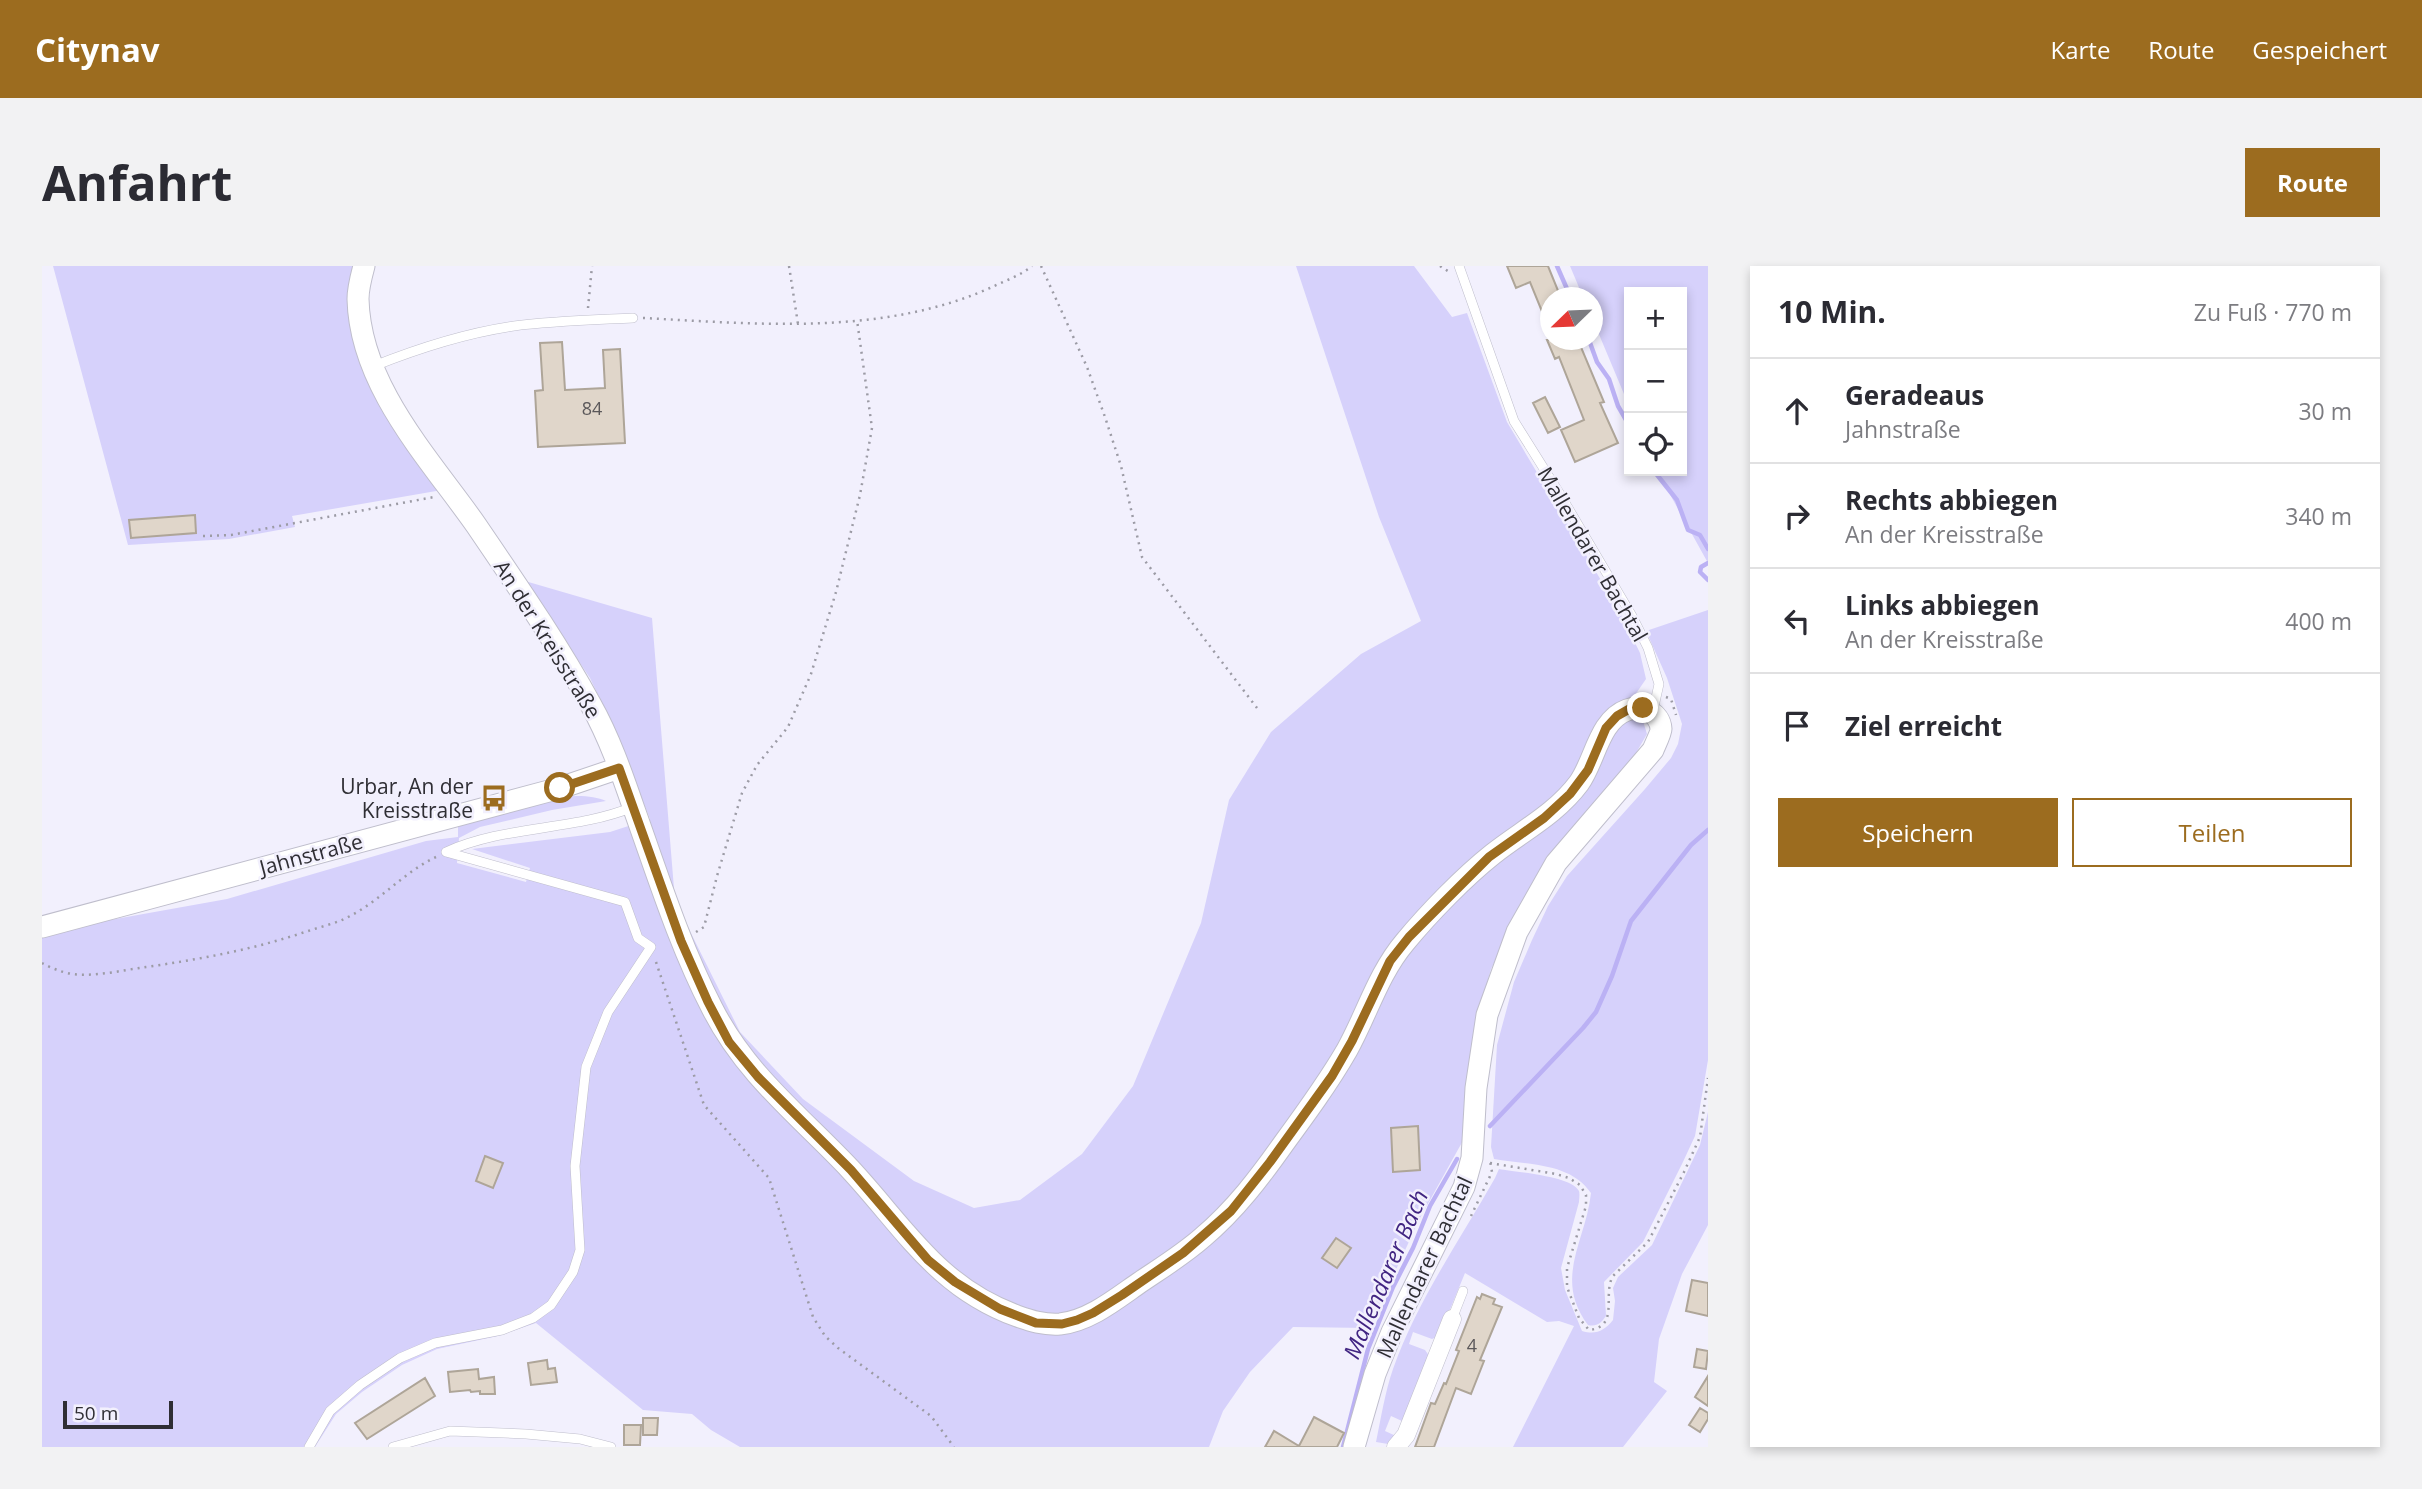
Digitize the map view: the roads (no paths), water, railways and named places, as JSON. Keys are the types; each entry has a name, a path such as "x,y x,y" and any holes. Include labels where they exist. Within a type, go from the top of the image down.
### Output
{"street":[{"name":"An der Kreisstraße","path":"364,266 358,293 365,341 382,387 406,427 513,579 594,710 634,807 681,941 729,1042 758,1077 851,1170 928,1260 955,1282 1000,1309 1036,1323 1062,1324 1077,1320 1122,1295 1183,1253 1231,1211 1332,1076 1390,961 1409,937 1489,857 1544,818 1570,794 1588,770 1606,728 1617,716 1631,708 1643,708 1655,703"},
{"name":"Mallendarer Bachtal","path":"1354,1447 1375,1374 1392,1332 1464,1187 1472,1158 1476,1088 1487,1015 1517,932 1556,863 1653,750 1661,731 1655,703"},
{"name":"Jahnstraße","path":"42,927 560,788 619,768"},
{"path":"1396,1447 1406,1435 1452,1319"}],"lane":[{"name":"Mallendarer Bachtal","path":"1459,266 1514,421 1632,616 1648,648 1657,676 1655,703"},
{"path":"374,366 412,351 483,332 516,326 633,318"},
{"path":"309,1447 330,1411 360,1385 400,1358 435,1343 502,1330 533,1318 551,1305 573,1272 580,1250 575,1166 586,1067 608,1012 651,947 638,938 625,902 446,852 470,841 610,817 634,807"},
{"path":"1452,1319 1464,1291"},
{"path":"393,1447 450,1431 553,1437 611,1447"}],"waterway":[{"name":"Mallendarer Bach","path":"1557,266 1566,287"},
{"name":"Mallendarer Bach","path":"1593,350 1609,379 1624,416"},
{"name":"Mallendarer Bach","path":"1658,476 1677,500 1688,530 1700,535 1708,549"},
{"name":"Mallendarer Bach","path":"1708,563 1701,567 1700,572 1708,580"},
{"name":"Mallendarer Bach","path":"1490,1126 1596,1012 1631,921 1691,845 1708,830"},
{"name":"Mallendarer Bach","path":"1343,1447 1368,1349 1430,1206 1457,1159"}],"place":[{"name":"Urbar, An der Kreisstraße","path":"494,798"}]}
